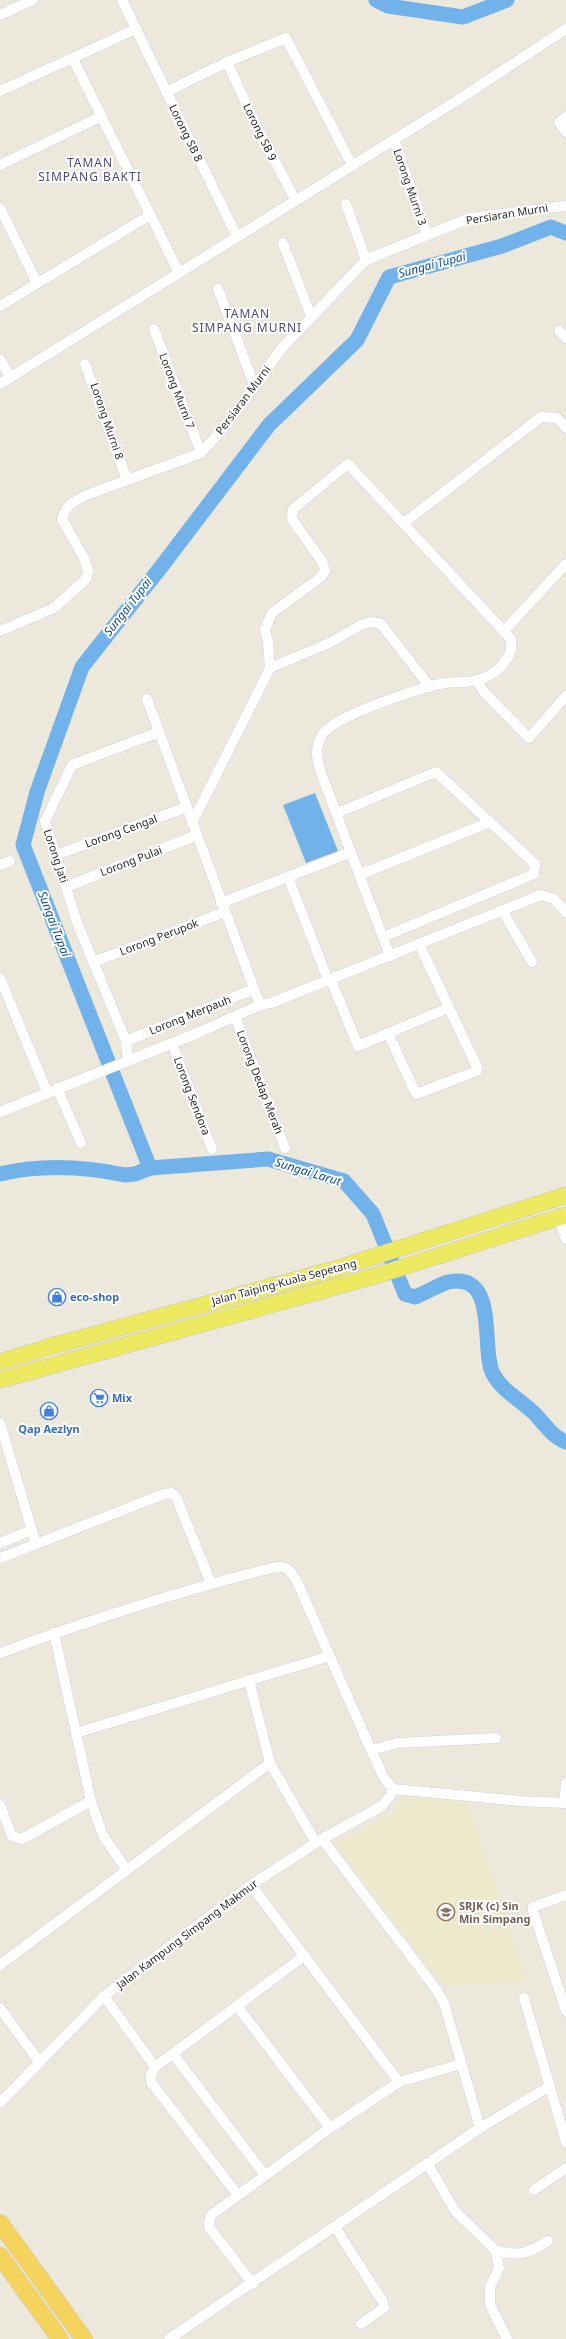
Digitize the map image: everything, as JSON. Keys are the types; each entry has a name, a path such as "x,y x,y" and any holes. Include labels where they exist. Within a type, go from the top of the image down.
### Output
{"highway":[{"path":"0,2223 84,2339"},
{"path":"0,2256 60,2339"}],"main road":[{"name":"Jalan Taiping-Kuala Sepetang","path":"0,1362 371,1258 566,1195"},
{"name":"Jalan Taiping-Kuala Sepetang","path":"0,1380 378,1275 562,1216"}],"street":[{"path":"0,15 12,4 33,0"},
{"name":"Lorong SB 8","path":"122,0 237,237"},
{"path":"0,91 136,29"},
{"path":"0,384 394,140 566,29"},
{"path":"166,92 227,62 286,38 352,165"},
{"path":"73,59 179,273"},
{"name":"Lorong SB 9","path":"227,62 257,127 296,201"},
{"path":"0,165 102,116"},
{"path":"562,120 566,132"},
{"name":"Lorong Murni 3","path":"394,140 427,235"},
{"path":"346,204 366,260"},
{"name":"Persiaran Murni","path":"0,631 54,608 81,586 86,579 88,571 84,558 64,527 62,519 64,510 74,501 201,453 227,424 282,348 366,260 470,218 566,206"},
{"path":"0,208 37,283"},
{"path":"0,306 150,215"},
{"path":"283,243 311,316"},
{"path":"218,289 254,385"},
{"name":"Lorong Murni 7","path":"154,329 201,453"},
{"path":"0,359 10,377"},
{"name":"Lorong Murni 8","path":"85,364 127,480"},
{"path":"404,523 541,417 557,418 566,428"},
{"path":"192,823 270,668 268,642 265,629 272,613 321,577 325,571 323,564 292,519 293,509 348,464 511,639 512,648 510,657 495,671 476,680 445,683 430,687 349,715 335,723 322,735 317,745 317,758 321,773 390,956"},
{"path":"504,632 566,564"},
{"path":"270,668 329,644 361,625 371,622 380,624 430,687"},
{"path":"476,680 485,693 529,738 566,696"},
{"path":"147,699 260,1005"},
{"name":"Lorong Jati","path":"123,1062 126,1041 78,925 45,821 72,765 159,732"},
{"path":"337,813 436,772 535,864 534,874 383,937"},
{"name":"Lorong Cengal","path":"56,855 187,807"},
{"path":"359,875 490,822"},
{"name":"Lorong Pulai","path":"66,886 197,835"},
{"name":"Lorong Perupok","path":"93,962 223,907 288,877 351,852"},
{"path":"288,877 358,1046 448,1008"},
{"path":"0,1112 172,1043 260,1005 272,1004 541,895 554,899 566,912"},
{"path":"502,910 532,962"},
{"path":"388,1033 416,1094 477,1071 477,1067 419,944"},
{"path":"0,978 2,989 47,1092"},
{"name":"Lorong Merpauh","path":"126,1041 254,989"},
{"name":"Lorong Dedap Merah","path":"235,1017 285,1148"},
{"name":"Lorong Sendora","path":"172,1043 212,1149"},
{"path":"58,1088 81,1144"},
{"path":"562,1216 566,1239"},
{"path":"0,1423 4,1456 36,1544"},
{"path":"0,1558 164,1494 172,1493 176,1497 211,1583"},
{"path":"0,1542 32,1530"},
{"path":"0,1653 54,1633 211,1583 276,1567 286,1567 290,1569 299,1586 371,1750 384,1778 393,1789 565,1805 566,1783"},
{"path":"54,1633 92,1801 103,1836 127,1870"},
{"path":"76,1733 330,1656"},
{"path":"249,1680 270,1763 319,1841 436,1989 449,2016 460,2064 480,2128"},
{"path":"371,1750 398,1743 443,1739 496,1738"},
{"path":"0,1965 270,1763"},
{"name":"Jalan Kampung Simpang Makmur","path":"0,2104 104,1996 251,1885 319,1841 382,1806 390,1796 393,1789"},
{"path":"0,1805 12,1836 22,1839 92,1801"},
{"path":"251,1885 399,2082"},
{"path":"566,1895 533,1907 533,1911 566,2010"},
{"path":"237,2194 151,2082 151,2074 155,2067 304,1956"},
{"path":"104,1996 155,2067"},
{"path":"524,1998 566,2142"},
{"path":"237,2006 330,2128"},
{"path":"0,2008 40,2063"},
{"path":"173,2054 265,2175"},
{"path":"253,2284 208,2228 210,2216 237,2194 330,2128 399,2082 460,2064"},
{"path":"170,2339 253,2284 335,2226 480,2128 550,2086"},
{"path":"428,2163 437,2182 456,2212 496,2251 512,2255 531,2252 548,2241"},
{"path":"534,2190 566,2168"},
{"path":"335,2226 383,2302 384,2308 361,2324"},
{"path":"496,2251 499,2268 490,2287 490,2299 496,2318 507,2339"}],"shaded area":[{"name":"SRJK (c) Sin Min Simpang","path":"399,1797 467,1798 528,1980 444,1986 335,1845 397,1810"}],"water":[{"path":"315,793 338,851 306,863 283,805"}],"waterway":[{"path":"376,0 388,6 463,17 507,0"},
{"name":"Sungai Tupai","path":"150,1168 23,845 37,792 82,667 161,567 269,425 357,340 389,277 502,246 551,227 566,233"},
{"name":"Sungai Larut","path":"0,1174 31,1169 62,1167 125,1175 135,1174 150,1168 268,1159 344,1181 373,1214 405,1294 415,1297 448,1282 464,1282 475,1288 482,1300 485,1314 489,1362 493,1374 502,1386 530,1409 553,1434 566,1442"}],"place":[{"name":"eco-shop","path":"57,1297"},
{"name":"Mix","path":"99,1398"},
{"name":"Qap Aezlyn","path":"49,1411"},
{"name":"SRJK (c) Sin Min Simpang","path":"446,1912"}],"district":[{"name":"TAMAN SIMPANG BAKTI","path":"90,170"},
{"name":"TAMAN SIMPANG MURNI","path":"247,321"}]}
